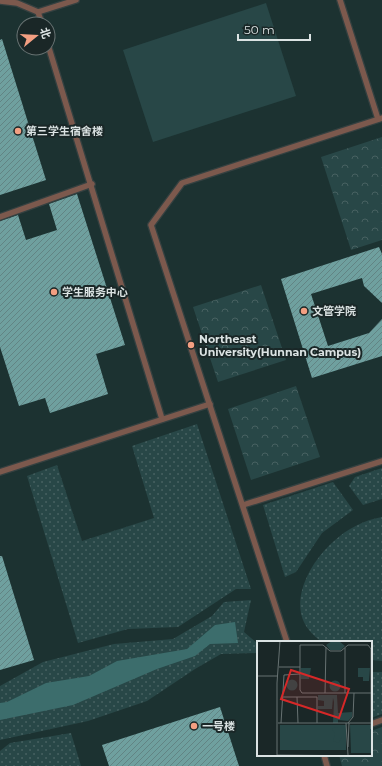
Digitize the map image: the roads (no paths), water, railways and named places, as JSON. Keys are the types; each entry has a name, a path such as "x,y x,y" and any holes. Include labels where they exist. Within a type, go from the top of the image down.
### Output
{"lane":[{"path":"0,1 17,3 38,12 76,0"},
{"path":"287,641 152,224 182,183 380,119 340,0"},
{"path":"38,12 39,16"},
{"path":"52,56 92,184 162,419"},
{"path":"0,217 92,184"},
{"path":"0,472 210,404"},
{"path":"243,505 382,461"},
{"path":"372,724 382,720"},
{"path":"324,756 327,766"}],"place":[{"name":"第三学生宿舍楼","path":"18,131"},
{"name":"学生服务中心","path":"54,292"},
{"name":"文管学院","path":"304,311"},
{"name":"Northeast University(Hunnan Campus)","path":"191,345"},
{"name":"一号楼","path":"194,726"}]}
